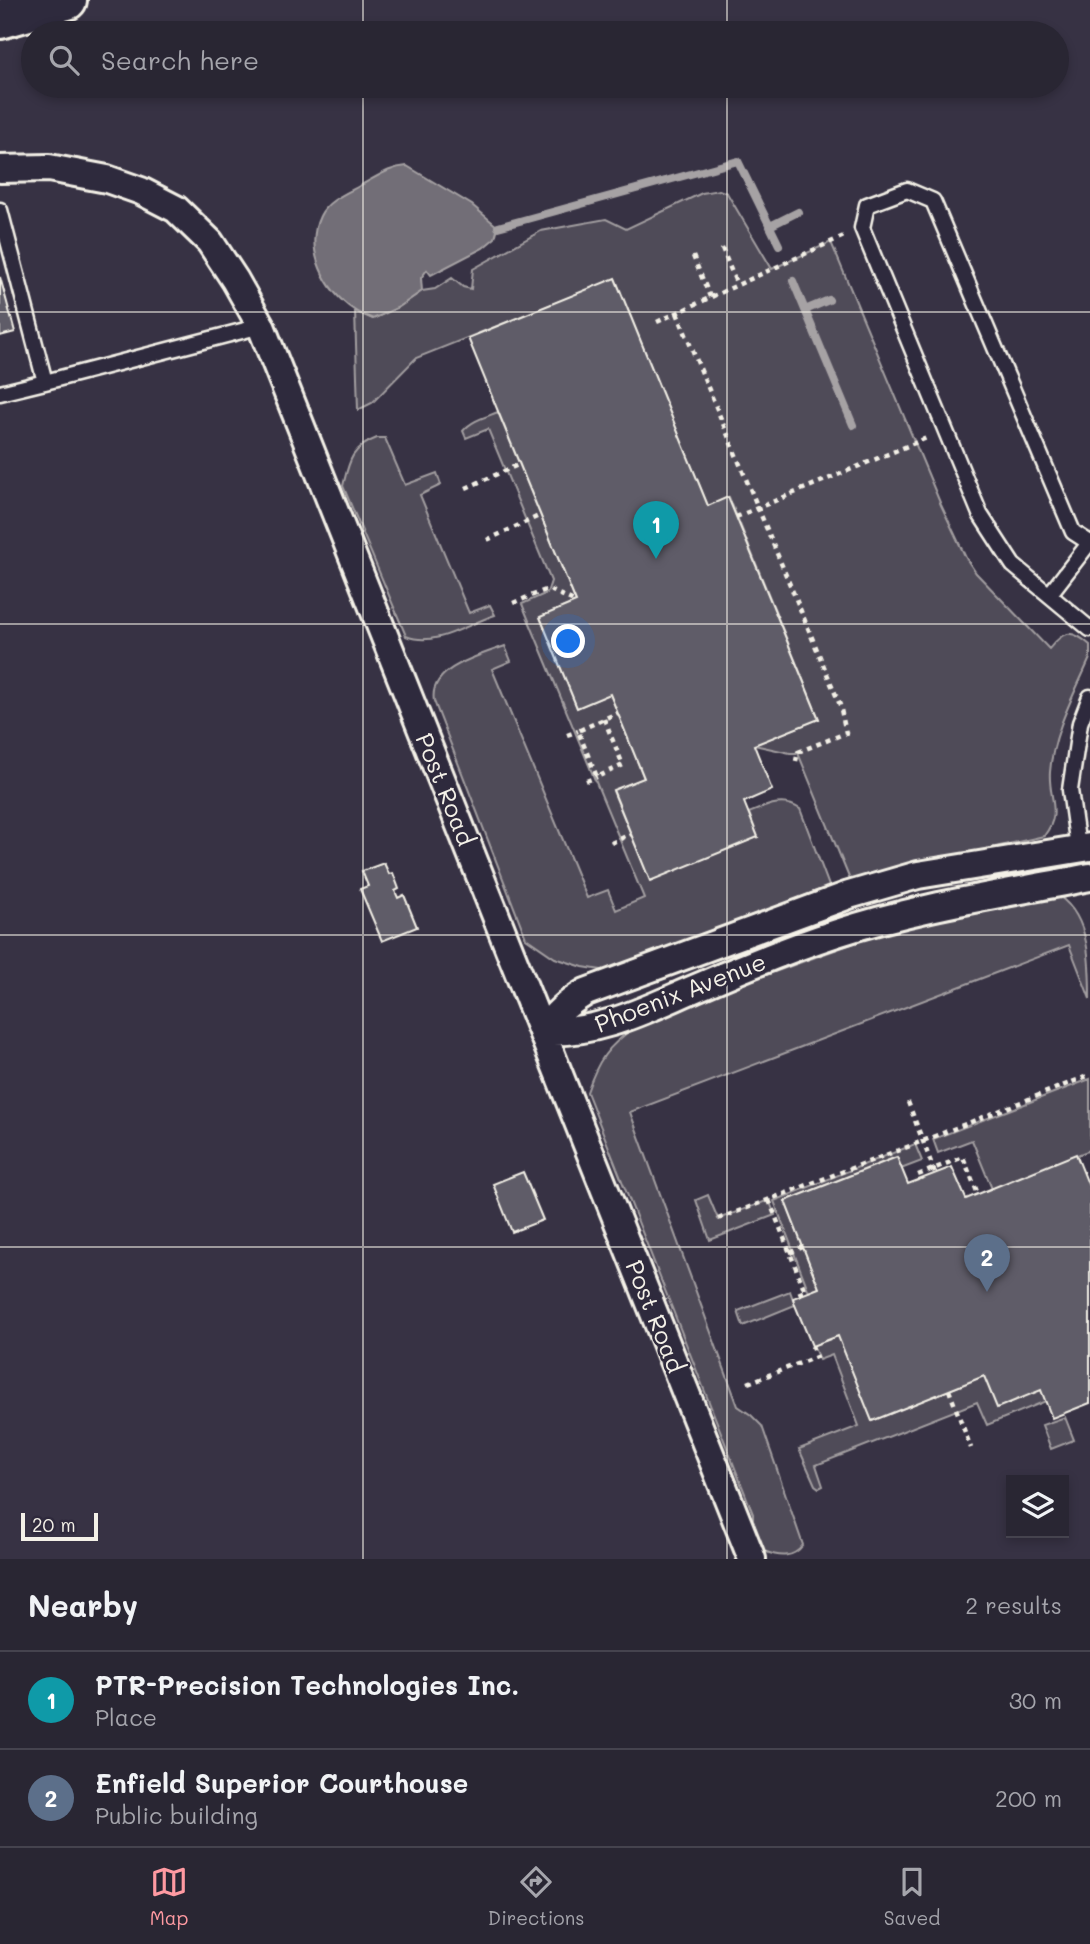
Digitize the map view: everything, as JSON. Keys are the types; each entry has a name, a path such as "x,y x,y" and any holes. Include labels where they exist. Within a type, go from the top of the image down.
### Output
{"highway":[{"path":"0,19 67,0"}],"street":[{"name":"Post Road","path":"0,169 49,169 107,179 141,191 176,209 210,242 261,326 752,1559"},
{"name":"Phoenix Avenue","path":"1084,847 1089,877 893,916 773,955 619,1020 578,1031 542,1031 570,1001 586,992 849,895 918,875 1084,847"}],"lane":[{"path":"1049,595 1090,542 1073,532 933,201 906,190 867,205 862,228 980,514 1013,565 1049,595 1090,629"},
{"path":"0,210 45,382"},
{"path":"0,393 261,326"},
{"path":"1084,847 1070,790 1080,723 1090,698"}],"path":[{"path":"657,322 862,228"},
{"path":"722,248 737,285"},
{"path":"693,256 710,297"},
{"path":"677,313 840,705 846,733 798,752 796,761"},
{"path":"736,517 946,430"},
{"path":"466,488 520,464"},
{"path":"487,540 541,515"},
{"path":"513,603 548,589 576,602"},
{"path":"568,736 617,713"},
{"path":"586,781 623,765 604,719"},
{"path":"578,731 597,777"},
{"path":"611,843 631,834"},
{"path":"718,1219 1090,1075"},
{"path":"908,1102 934,1171"},
{"path":"918,1175 934,1171 963,1157 978,1194"},
{"path":"769,1200 805,1291 796,1295"},
{"path":"790,1252 803,1247"},
{"path":"748,1383 816,1357 812,1346"},
{"path":"949,1391 971,1448"}],"shaded area":[{"path":"407,166 472,205 498,227 495,238 483,248 431,275 427,270 421,278 422,291 399,307 373,319 344,302 326,280 316,255 316,229 323,210 333,201 384,172"},
{"path":"719,190 727,193 772,269 831,242 941,505 966,558 976,573 1049,649 1059,638 1068,634 1078,636 1090,645 1090,658 1055,743 1050,772 1054,812 1053,820 1044,836 850,880 798,753 754,745 819,719 729,497 708,506 615,279 416,358 372,403 358,410 355,311 373,319 399,307 422,291 435,289 452,278 463,287 471,289 473,269 541,231 606,219 626,229 702,193"},
{"path":"498,412 576,602 540,617 577,708 610,694 644,778 613,791 650,880 758,837 749,813 781,803 800,809 829,886 630,965 607,971 555,958 526,938 434,701 434,690 447,671 505,646 511,661 492,669 587,898 608,890 616,910 644,898 522,604 547,593 551,581 488,429 466,438 463,431 475,421"},
{"path":"377,438 385,438 405,485 437,473 441,485 420,495 469,613 490,605 495,615 440,637 417,639 406,636 343,486 352,456 362,446"},
{"path":"1060,897 1070,906 1083,930 1090,972 1090,999 1069,945 630,1112 738,1406 762,1426 803,1545 795,1553 785,1556 764,1551 753,1523 753,1514 587,1092 595,1071 610,1048 635,1027 744,983 913,924"},
{"path":"1090,1079 1090,1150 992,1189 972,1140 938,1153 933,1139"},
{"path":"915,1144 922,1161 901,1169 896,1157 785,1201 819,1288 809,1292 774,1201"},
{"path":"708,1195 718,1219 769,1200 775,1215 710,1240 696,1200"},
{"path":"790,1291 795,1305 743,1326 738,1311"},
{"path":"838,1336 872,1421 984,1376 1041,1390 1046,1401 987,1425 977,1402 816,1465 823,1486 819,1488 815,1485 799,1449 859,1426 832,1355 819,1360 813,1345"},
{"path":"1065,1417 1074,1440 1051,1449 1042,1425"}],"building":[{"path":"0,277 15,332 0,336"},
{"path":"615,278 708,506 728,497 819,719 754,745 772,790 744,802 758,837 650,881 613,790 644,778 610,694 577,708 540,617 576,602 468,338"},
{"path":"384,863 389,874 393,873 399,889 395,891 398,898 404,895 417,927 382,941 360,889 368,886 362,871"},
{"path":"1076,1154 1090,1189 1090,1403 1052,1418 1041,1390 997,1408 984,1376 872,1421 838,1336 812,1346 795,1305 793,1298 819,1288 785,1201 897,1157 908,1184 952,1167 966,1199"},
{"path":"523,1172 543,1220 512,1232 493,1184"}],"waterway":[{"path":"498,227 738,161 779,245"},
{"path":"770,226 798,212"},
{"path":"793,281 805,310 829,300"},
{"path":"805,310 853,425"}],"place":[{"name":"PTR-Precision Technologies Inc.","path":"656,559"},
{"name":"Enfield Superior Courthouse","path":"987,1292"}]}
